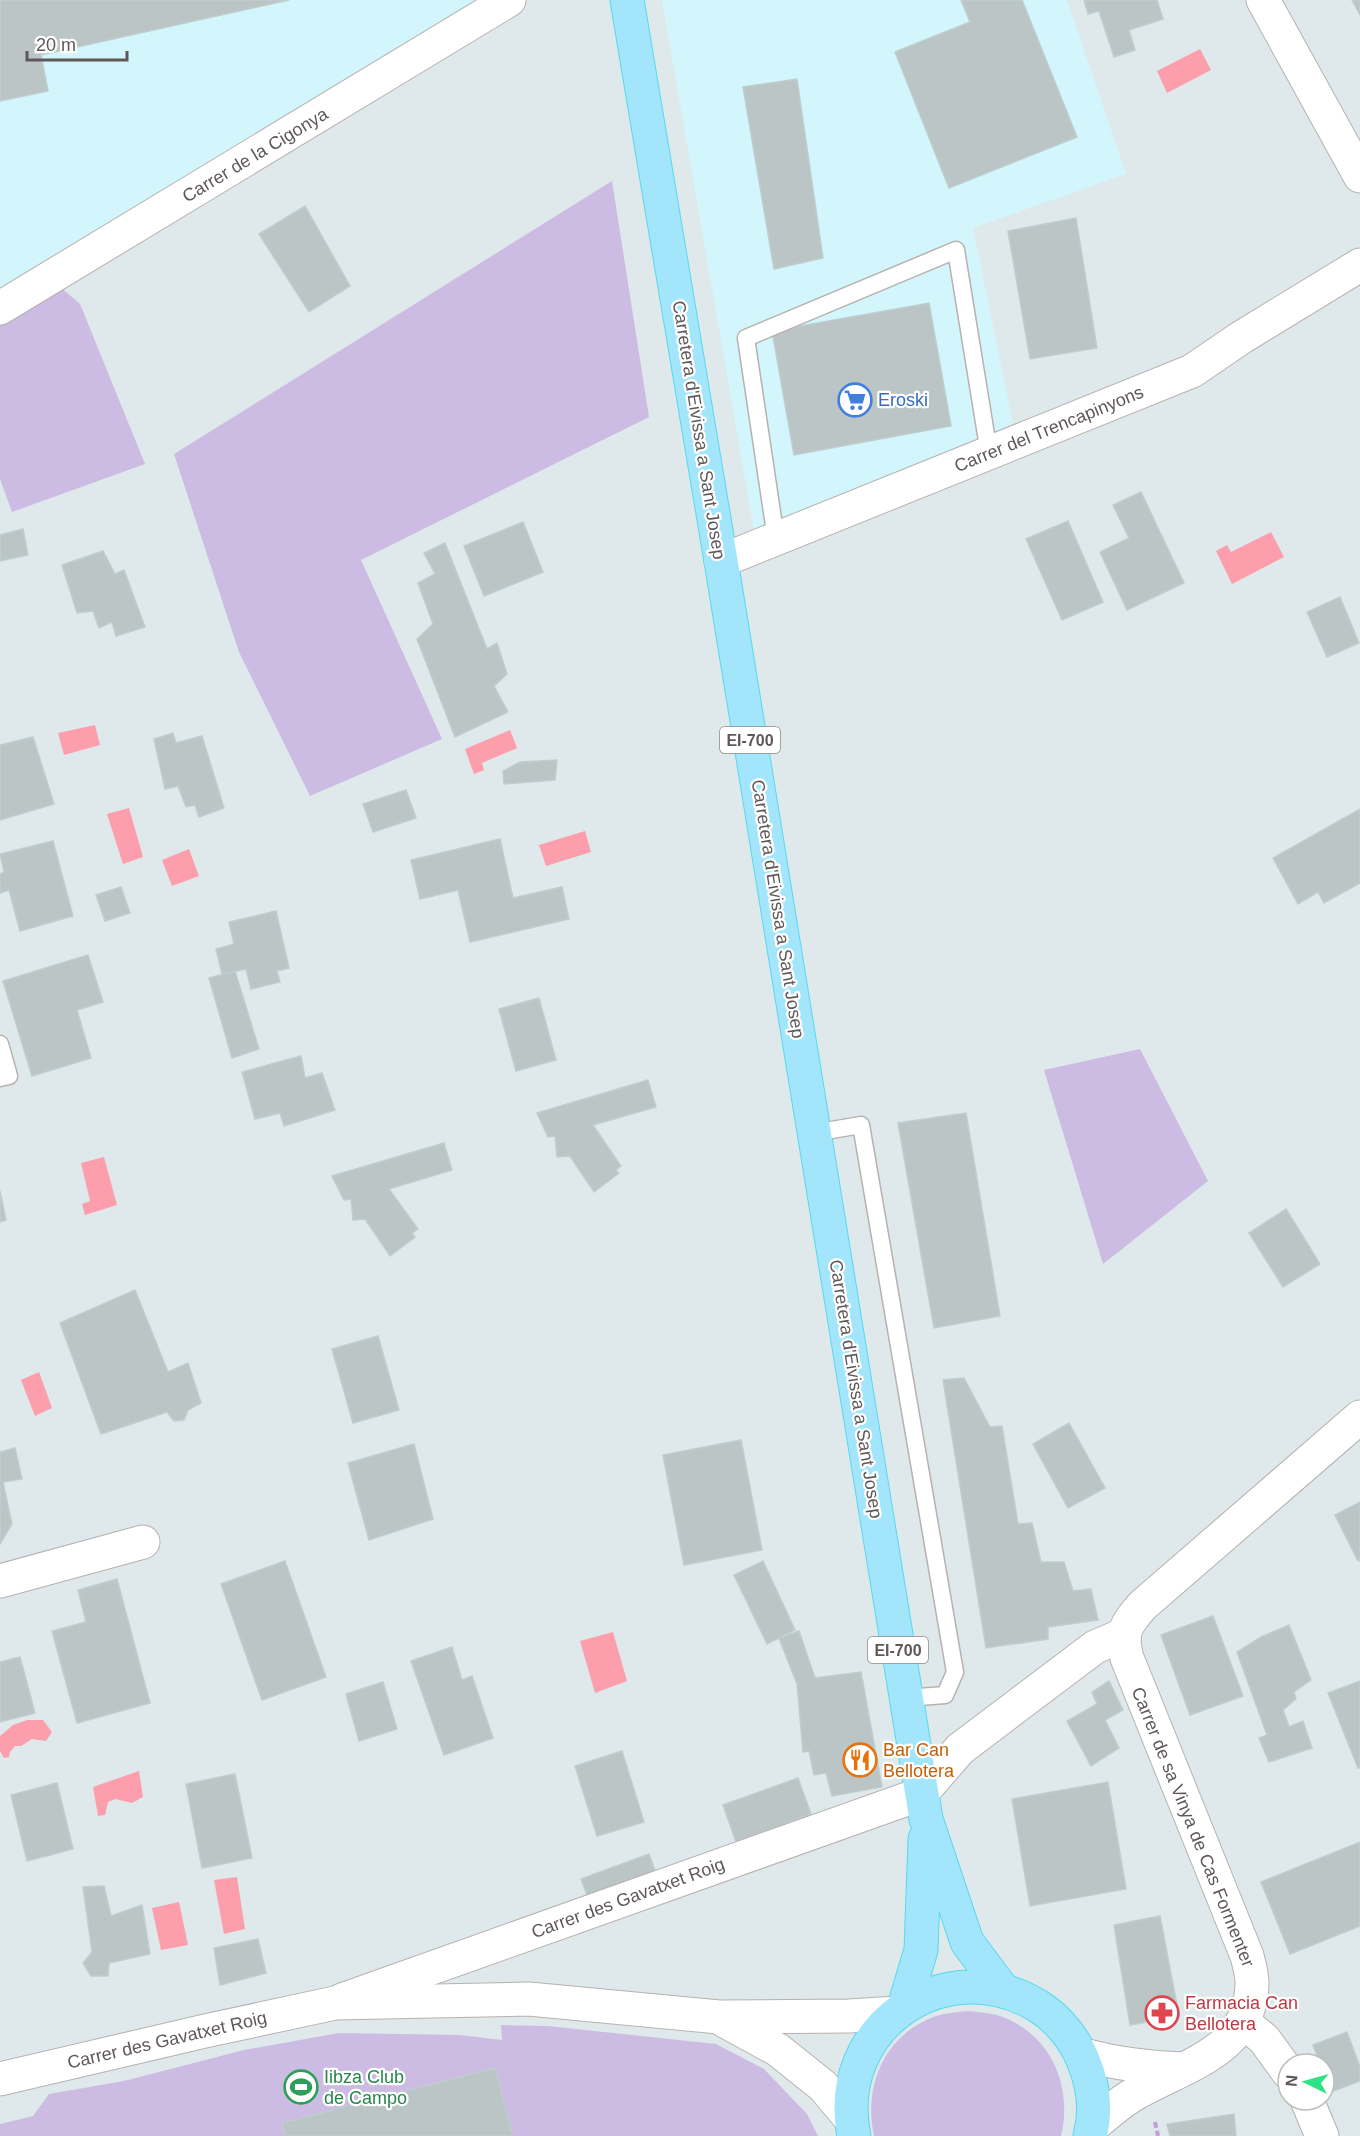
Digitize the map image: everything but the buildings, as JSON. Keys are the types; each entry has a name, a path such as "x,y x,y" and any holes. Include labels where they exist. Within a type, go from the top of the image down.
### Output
{"main road":[{"name":"Carretera d'Eivissa a Sant Josep","path":"627,0 721,561 923,1806 967,1942 1003,1990"},
{"name":"Carretera d'Eivissa a Sant Josep","path":"900,2010 921,1950 923,1806"},
{"name":"EI-700","path":"852,2127 852,2088 860,2060 876,2034 900,2010 927,1995 952,1988 978,1986 1003,1990 1028,2000 1049,2014 1067,2032 1081,2054 1090,2077 1093,2102 1091,2131"}],"street":[{"name":"Carrer de la Cigonya","path":"0,308 509,0"},
{"path":"1263,0 1360,176"},
{"name":"Carrer del Trencapinyons","path":"721,561 1192,371 1242,337 1360,265"},
{"path":"923,1806 960,1749 1095,1647 1123,1635 1129,1621 1143,1605 1360,1417"},
{"path":"0,1581 143,1542"},
{"name":"Carrer de sa Vinya de Cas Formenter","path":"1123,1635 1126,1658 1139,1692 1247,1956 1252,1981 1250,2005 1242,2022"},
{"name":"Carrer des Gavatxet Roig","path":"0,2079 335,2003 923,1806"},
{"name":"Carrer des Gavatxet Roig","path":"335,2003 529,1999 718,2017 849,2016 900,2010"},
{"name":"Carrer des Gavatxet Roig","path":"718,2017 778,2050 824,2086 852,2127"},
{"path":"1091,2131 1115,2107 1138,2092 1206,2059 1229,2040 1242,2022 1264,2038 1276,2055"},
{"path":"1081,2054 1134,2066 1185,2070"},
{"path":"1312,2112 1322,2136"}],"lane":[{"path":"776,539 746,338 956,250 989,453"},
{"path":"0,1044 9,1076 0,1078"},
{"path":"814,1133 861,1125 955,1672 945,1695 906,1698"}],"shaded area":[{"path":"0,0 491,0 0,292"},
{"path":"662,0 1067,0 1126,174 973,228 1013,424 754,531"},
{"path":"1200,49 1211,70 1167,93 1157,71"},
{"path":"612,181 649,417 361,560 442,739 310,796 239,652 174,454"},
{"path":"59,286 80,304 145,464 12,512 0,479 0,322"},
{"path":"1271,532 1284,557 1232,584 1216,551 1227,545 1231,552"},
{"path":"95,725 100,745 64,755 58,733"},
{"path":"510,730 517,748 482,763 484,770 474,774 465,749"},
{"path":"129,808 143,857 123,864 107,814"},
{"path":"585,831 591,852 546,866 539,845"},
{"path":"189,849 199,876 172,886 162,860"},
{"path":"1140,1049 1208,1181 1103,1264 1044,1070"},
{"path":"104,1157 117,1205 85,1215 82,1204 90,1201 81,1163"},
{"path":"39,1372 52,1408 35,1416 21,1380"},
{"path":"613,1632 627,1681 595,1693 580,1641"},
{"path":"27,1720 43,1720 52,1732 46,1741 32,1739 21,1746 15,1746 9,1757 4,1758 0,1751 0,1736 13,1725"},
{"path":"139,1771 143,1797 132,1803 115,1799 108,1802 105,1815 98,1816 93,1787"},
{"path":"237,1877 245,1929 224,1934 214,1880"},
{"path":"179,1902 188,1945 161,1950 152,1908"},
{"path":"968,2011 1000,2016 1018,2024 1033,2035 1045,2049 1054,2064 1064,2099 1061,2136 874,2136 871,2117 875,2080 891,2048 918,2024 936,2016"},
{"path":"501,2025 548,2026 716,2044 764,2069 807,2114 818,2136 0,2136 0,2124 33,2116 49,2094 124,2081 244,2050 339,2033 460,2035 502,2040"}],"place":[{"name":"Eroski","path":"855,400"},
{"name":"Bar Can Bellotera","path":"860,1760"},
{"name":"Farmacia Can Bellotera","path":"1162,2013"},
{"name":"Iibza Club de Campo","path":"301,2087"}]}
